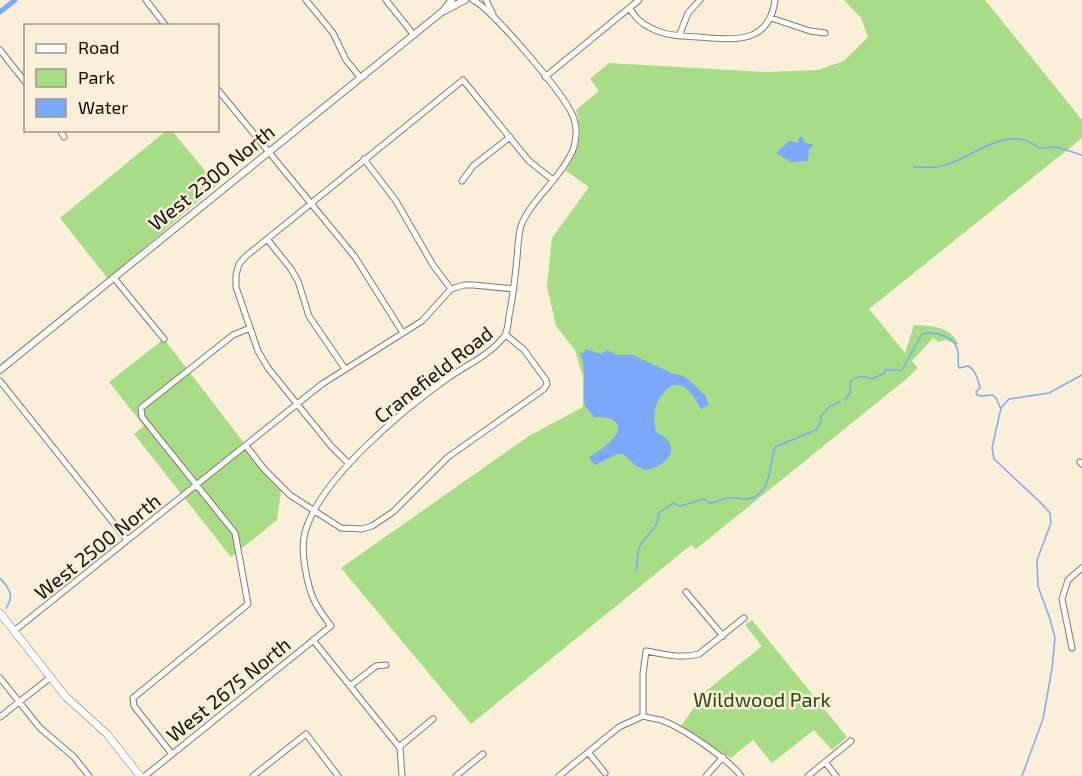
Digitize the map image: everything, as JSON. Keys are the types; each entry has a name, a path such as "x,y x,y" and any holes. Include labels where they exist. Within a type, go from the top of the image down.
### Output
{"main road":[{"path":"0,613 66,697 106,734 140,776"}],"street":[{"path":"146,0 165,24"},
{"path":"306,0 333,33 346,60 360,77"},
{"path":"386,0 413,34"},
{"path":"443,11 452,0"},
{"path":"443,11 465,0"},
{"name":"Cranefield Road","path":"331,626 314,601 304,551 304,537 314,510 349,464 403,413 448,378 494,348 506,335 521,227 528,212 572,152 576,132 572,113 545,76 493,15 473,0"},
{"name":"Cranefield Road","path":"486,0 493,15"},
{"path":"545,76 639,0"},
{"path":"679,36 688,13 700,0"},
{"path":"629,8 639,21 668,34 741,39 759,32 771,18 775,0"},
{"name":"West 2300 North","path":"0,370 443,11"},
{"path":"771,18 810,31 825,33"},
{"path":"158,24 162,20"},
{"path":"0,50 24,80"},
{"path":"349,464 331,446 268,368 258,351 236,287 236,275 244,257 463,80 529,161 553,180"},
{"path":"219,91 355,257 403,333"},
{"path":"61,132 64,136"},
{"path":"462,181 473,166 510,137"},
{"path":"364,159 396,201 433,265 451,289 464,285 514,289"},
{"path":"267,239 291,269 298,281 309,316 345,369"},
{"path":"114,278 164,339"},
{"name":"West 2500 North","path":"14,631 322,384 427,316 451,289"},
{"path":"172,754 134,706 133,698 248,604 235,533 142,417 141,408 233,334 250,328"},
{"path":"246,446 265,470 290,495 341,528 352,530 372,526 406,500 448,457 542,391 547,384 524,350 506,335"},
{"path":"0,381 127,540"},
{"path":"1072,648 1062,599 1068,580 1080,569"},
{"path":"686,592 723,636"},
{"path":"643,716 643,675 646,651 690,656 699,654 744,618"},
{"name":"West 2675 North","path":"145,776 331,626"},
{"path":"313,640 399,747 402,776"},
{"path":"350,686 376,666 386,665"},
{"path":"0,717 51,677"},
{"path":"0,678 40,728 74,758 88,776"},
{"path":"559,776 618,727 643,716 663,721 733,765 741,776"},
{"path":"399,747 433,719"},
{"path":"253,776 261,773 306,734 338,776"},
{"path":"808,776 851,741"},
{"path":"588,752 604,773"},
{"path":"456,776 483,754"},
{"path":"706,776 723,758"},
{"path":"825,762 836,776"}],"green space":[{"path":"844,0 985,0 1082,120 1082,138 869,309 905,353 914,325 940,328 951,334 959,345 946,340 938,342 933,338 912,361 918,368 905,380 696,549 691,545 471,724 341,568 529,436 583,407 583,377 575,350 556,326 547,286 552,238 589,187 566,171 579,142 580,126 576,110 599,91 590,79 609,63 766,72 818,70 844,61 868,37 861,18"},
{"path":"165,132 173,132 217,185 108,279 60,218"},
{"path":"164,339 281,491 277,520 231,557 134,434 144,426 109,382"},
{"name":"Wildwood Park","path":"752,620 847,737 832,750 814,730 772,763 753,740 731,758 681,726 706,691 762,646 745,625"}],"water":[{"path":"802,136 805,143 814,145 809,149 808,161 791,162 776,153 789,141 799,143 798,139"},
{"path":"585,349 601,354 607,350 617,355 633,355 674,374 684,376 705,395 709,405 701,409 690,392 679,385 673,385 662,394 655,411 656,432 667,439 671,452 662,464 646,470 636,466 623,454 617,454 595,465 589,458 612,440 618,430 613,420 594,417 585,406 584,366 580,353 584,353"}],"waterway":[{"path":"0,12 15,0"},
{"path":"914,167 942,166 990,144 1015,139 1027,141 1039,148 1056,147 1082,155"},
{"path":"845,400 850,393 851,381 861,377 872,379 884,373 885,370 902,370 922,334 933,333 954,342 957,347 959,368 968,366 976,376 980,388 976,392 977,395 993,395 1000,407"},
{"path":"1022,776 1043,719 1052,668 1055,638 1038,586 1037,560 1051,523 1050,513 994,459 992,448 1001,408 1009,399 1049,393 1082,375"},
{"path":"636,571 639,549 654,527 659,513 673,503 680,506 704,499 709,503 728,498 755,497 765,486 775,447 816,430 821,422 821,416 830,406 840,402"},
{"path":"0,578 10,592 10,600 6,608"}]}
